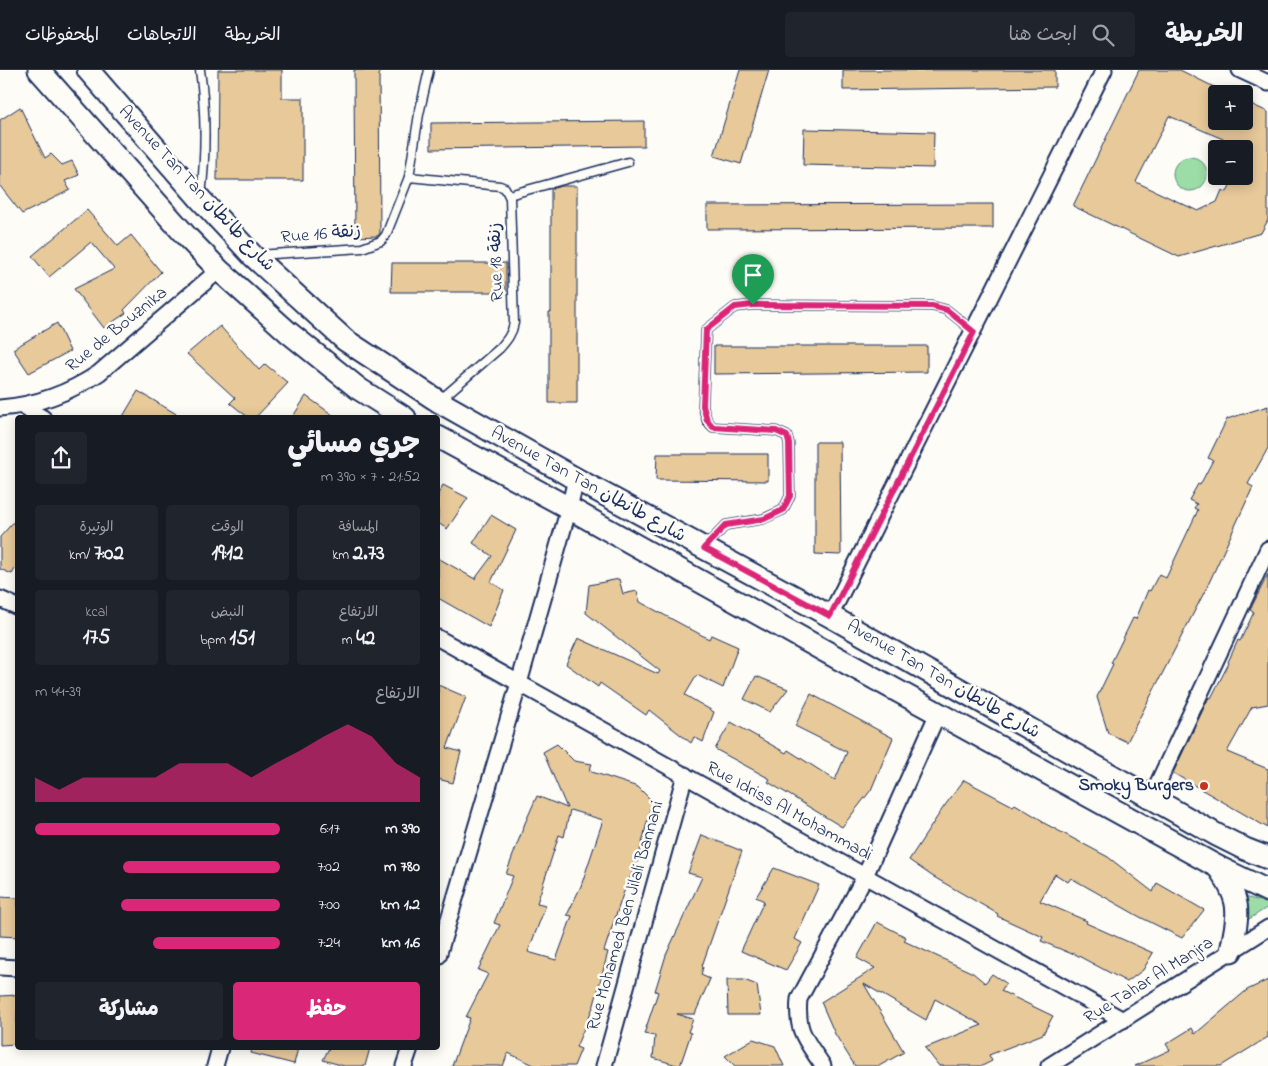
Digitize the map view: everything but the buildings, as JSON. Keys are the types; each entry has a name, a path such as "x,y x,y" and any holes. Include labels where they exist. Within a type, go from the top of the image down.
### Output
{"main road":[{"name":"Avenue Tan Tan شارع طانطان","path":"40,70 219,270 288,332 359,388 400,415"},
{"name":"Avenue Tan Tan شارع طانطان","path":"88,70 201,200 253,256 345,340 438,401 576,480 830,616 1217,835 1268,858"},
{"name":"Avenue Tan Tan شارع طانطان","path":"440,438 1218,867 1268,891"},
{"path":"1218,867 1231,885 1237,906 1238,918 1231,951"}],"street":[{"path":"830,616 1104,70"},
{"path":"1240,70 1268,84"},
{"name":"Rue de Bouznika","path":"0,408 22,406 50,399 83,384 99,373 219,270"},
{"path":"22,406 38,415"},
{"path":"440,949 519,683 576,480"},
{"path":"1151,798 1268,549"},
{"path":"0,599 15,606"},
{"name":"Rue Idriss Al Mohammadi","path":"440,639 1123,1020"},
{"path":"823,1066 803,1035 797,1017 799,999 865,876 938,713"},
{"name":"Rue Mohamed Ben Jilali Bannani","path":"608,1062 685,775"},
{"name":"Rue Tahar Al Manjra","path":"1049,1066 1268,928"},
{"path":"0,968 15,968"},
{"path":"215,1066 219,1050"},
{"path":"404,1066 409,1050"}],"lane":[{"path":"200,70 205,101 204,173 201,200"},
{"path":"429,70 419,114 409,177 500,186 505,188 509,195 628,162"},
{"name":"Rue 16 زنقة","path":"253,256 346,250 373,245 381,241 386,235 409,177"},
{"name":"Rue 18 زنقة","path":"438,401 500,348 512,332 514,323 513,258 509,195"},
{"path":"704,548 726,525 764,519 783,510 790,496 789,443 787,436 776,431 713,427 707,420 703,406 706,330 718,318 735,307 753,305 932,306 947,310 974,332"}],"green space":[{"path":"1190,157 1197,158 1202,162 1206,167 1206,181 1202,186 1197,190 1190,191 1183,190 1178,186 1174,181 1173,174 1174,167 1178,162 1183,158"},
{"path":"1241,896 1268,903 1268,907 1246,921"}],"place":[{"name":"Smoky Burgers","path":"1204,786"}],"route":[{"path":"753,305 932,306 947,310 974,332 830,616 704,548 726,525 764,519 783,510 790,496 789,443 787,436 776,431 713,427 707,420 703,406 706,330 718,318 735,307 753,305"}]}
